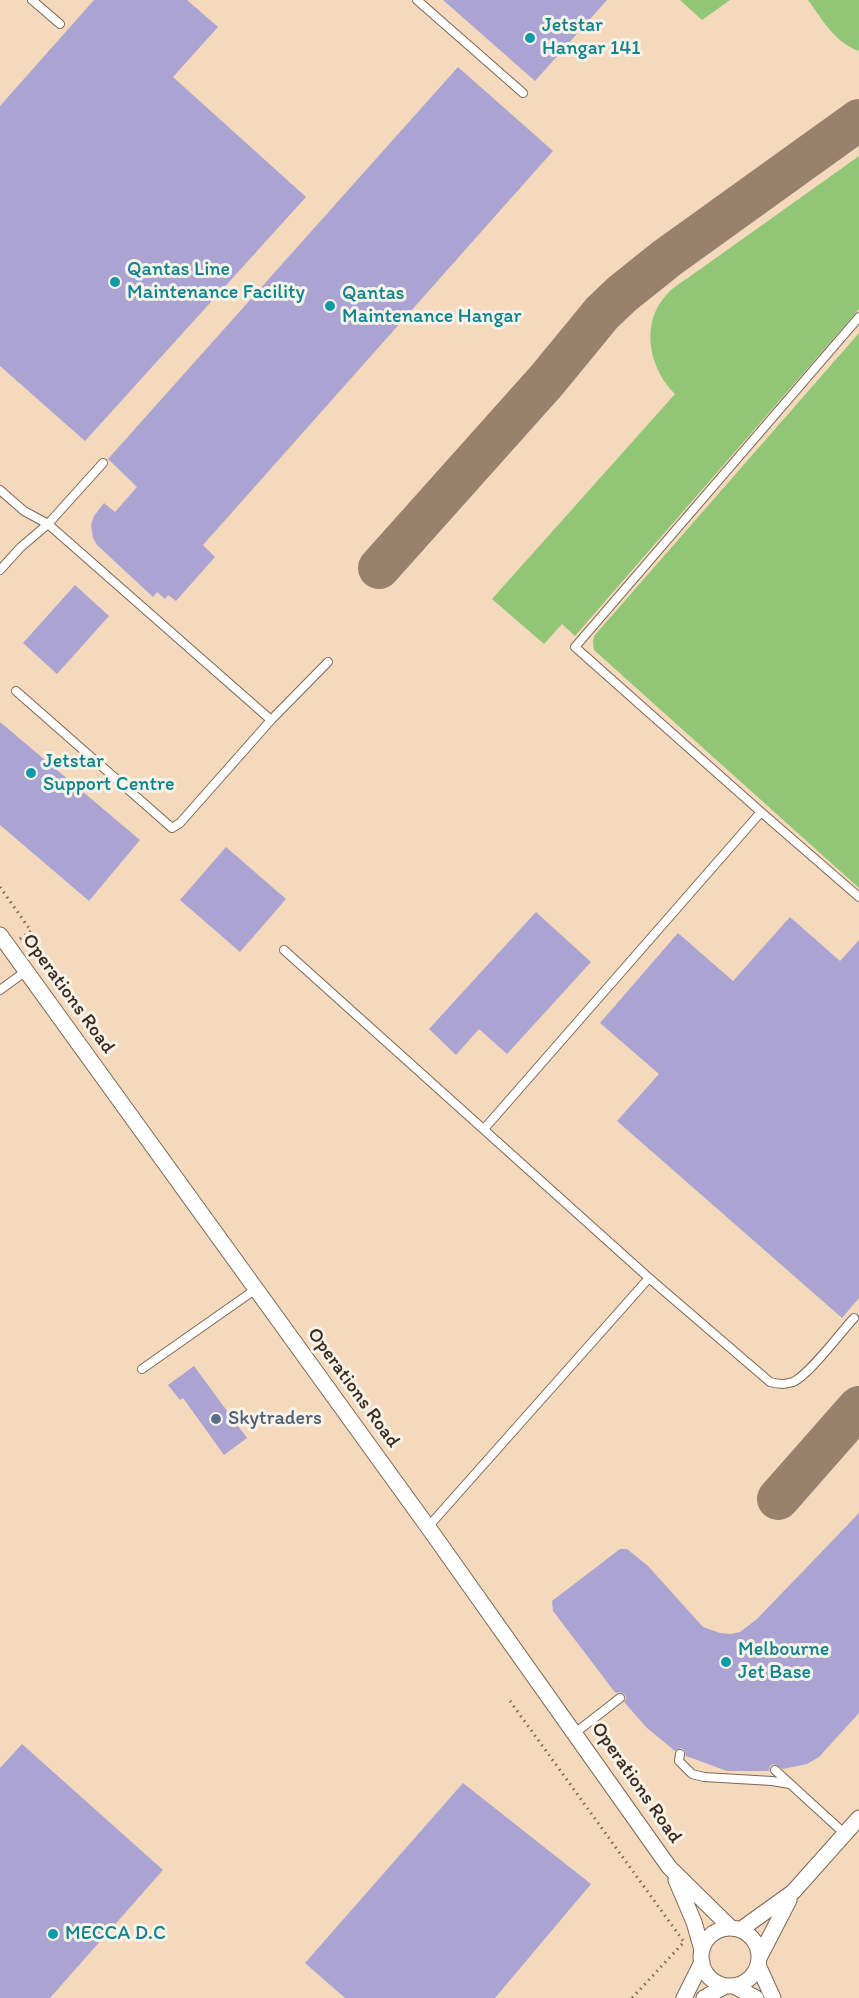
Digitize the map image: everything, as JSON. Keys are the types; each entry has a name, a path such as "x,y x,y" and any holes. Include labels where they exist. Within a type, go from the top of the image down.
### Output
{"street":[{"name":"Operations Road","path":"4,941 428,1527 669,1867 694,1922 702,1956"},
{"path":"704,1998 749,1979 793,1892 859,1818"},
{"name":"Operations Road","path":"669,1867 735,1929"},
{"path":"735,1929 793,1892"},
{"path":"684,1998 706,1941 722,1929 735,1929 750,1936 757,1946 758,1961 773,1998"},
{"path":"702,1956 706,1973 714,1981 756,1998"}],"lane":[{"path":"32,0 60,24"},
{"path":"417,0 523,93"},
{"path":"859,317 575,647 760,813 859,897"},
{"path":"0,570 21,547 48,524 103,463"},
{"path":"0,490 24,511 48,524 271,720"},
{"path":"16,691 172,828 180,823 271,720 327,662"},
{"path":"484,1129 760,813"},
{"path":"284,950 649,1278 770,1382 781,1385 795,1381 806,1372 854,1318"},
{"path":"0,990 26,971"},
{"path":"428,1527 649,1278"},
{"path":"141,1369 256,1290"},
{"path":"574,1733 620,1698"},
{"path":"680,1754 680,1761 684,1768 692,1774 790,1784"},
{"path":"775,1770 845,1834"}],"path":[{"path":"0,887 31,931 4,941"},
{"path":"510,1701 684,1942 632,1998"}],"green space":[{"path":"680,0 730,0 702,20"},
{"path":"808,0 859,0 859,51 836,36"},
{"path":"859,156 859,309 575,636 562,624 544,644 492,599 675,394 660,374 651,349 652,323 663,299 676,286"},
{"path":"859,333 859,888 594,650 593,642 594,636"}],"building":[{"name":"Qantas Line Maintenance Facility","path":"94,0 187,0 218,27 173,77 306,197 85,441 0,366 0,106"},
{"name":"Jetstar Hangar 141","path":"443,0 607,0 535,81"},
{"name":"Qantas Maintenance Hangar","path":"458,67 553,151 203,545 215,557 176,601 168,595 165,599 157,592 153,597 97,545 93,538 91,525 94,516 104,503 115,512 137,487 108,459"},
{"path":"75,585 109,616 57,674 23,643"},
{"name":"Jetstar Support Centre","path":"0,722 140,840 89,901 0,825"},
{"path":"226,847 286,899 240,952 180,900"},
{"path":"536,912 591,962 507,1054 479,1029 456,1055 429,1029"},
{"path":"790,917 840,961 859,940 859,1298 842,1318 617,1121 659,1074 600,1023 678,933 733,981"},
{"name":"Skytraders","path":"194,1366 247,1438 224,1455 183,1398 180,1400 168,1385"},
{"name":"Melbourne Jet Base","path":"859,1513 859,1713 819,1757 807,1764 783,1769 774,1764 770,1766 769,1771 727,1771 686,1756 685,1751 681,1748 675,1751 647,1728 624,1702 626,1698 624,1694 614,1691 553,1611 552,1601 620,1549 627,1549 648,1566 703,1627 720,1633 740,1632 757,1619"},
{"name":"MECCA D.C","path":"22,1744 163,1870 50,1998 0,1998 0,1768"},
{"path":"463,1783 591,1884 495,1998 345,1998 305,1963"}],"taxiway":[{"path":"379,568 547,380 602,313 622,294 667,258 859,120"},
{"path":"778,1499 859,1407"}],"place":[{"name":"Jetstar Hangar 141","path":"530,38"},
{"name":"Qantas Line Maintenance Facility","path":"115,282"},
{"name":"Qantas Maintenance Hangar","path":"330,306"},
{"name":"Jetstar Support Centre","path":"31,773"},
{"name":"Skytraders","path":"216,1419"},
{"name":"Melbourne Jet Base","path":"726,1662"},
{"name":"MECCA D.C","path":"53,1934"}]}
